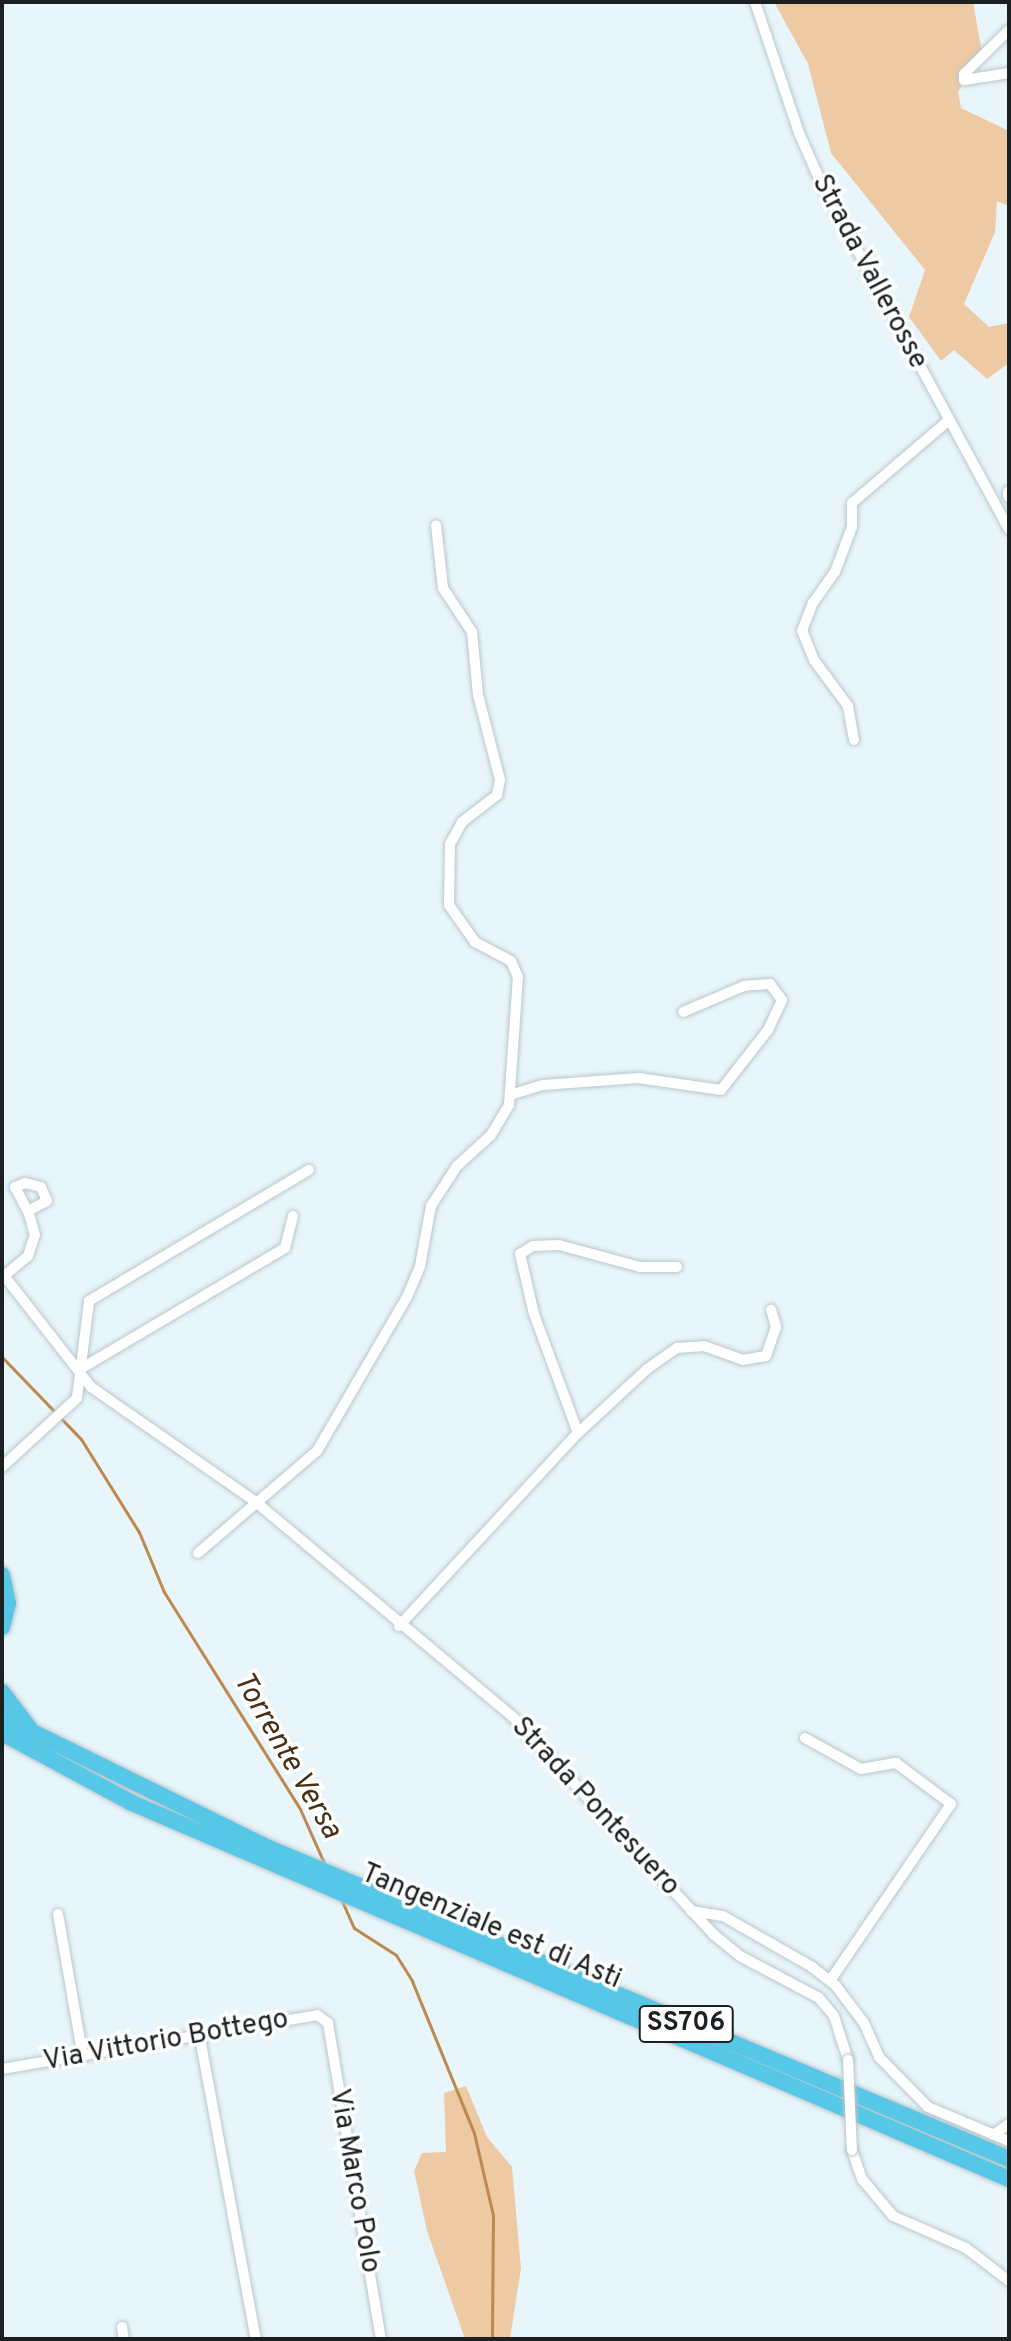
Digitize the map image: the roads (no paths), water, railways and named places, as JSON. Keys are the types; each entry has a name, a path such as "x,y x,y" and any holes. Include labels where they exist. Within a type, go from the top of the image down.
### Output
{"highway":[{"path":"2,1575 8,1603 2,1625"},
{"path":"2,1692 28,1739 2,1742"},
{"name":"Tangenziale est di Asti","path":"2,1717 28,1739 132,1803 1009,2159"},
{"name":"Tangenziale est di Asti","path":"2,1733 28,1739 367,1896 1009,2179"}],"street":[{"name":"Strada Vallerosse","path":"755,2 799,133 822,185 1009,530"},
{"path":"1009,30 964,74 964,80 1009,73"},
{"path":"854,740 848,706 814,660 802,631 813,603 835,572 852,527 852,503 948,421"},
{"path":"198,1553 317,1451 352,1398 420,1266 431,1206 457,1166 491,1135 510,1095 518,977 511,961 475,942 449,905 450,844 462,822 497,795 500,780 478,695 472,632 443,588 436,525"},
{"path":"510,1095 543,1085 638,1078 721,1090 760,1041 782,1000 770,984 744,986 683,1012"},
{"path":"2,1467 77,1398 89,1301 309,1170"},
{"path":"3,1275 28,1256 35,1235 28,1211"},
{"path":"82,1373 285,1248 293,1216"},
{"path":"578,1433 534,1314 520,1254 533,1246 559,1245 628,1265 677,1267"},
{"name":"Strada Pontesuero","path":"3,1275 82,1373 257,1503 540,1743 689,1910 740,1956 819,1998 834,2016 848,2060 852,2150 862,2179 893,2216 966,2248 1009,2281"},
{"path":"399,1626 578,1433 647,1369 677,1348 704,1346 743,1360 766,1356 776,1327 771,1310"},
{"path":"805,1738 861,1769 896,1763 951,1804 830,1981"},
{"path":"689,1910 723,1916 830,1981 864,2023 879,2057 928,2107 1009,2141"},
{"path":"58,1914 83,2057"},
{"name":"Via Vittorio Bottego","path":"2,2069 200,2038 317,2015 328,2023"},
{"name":"Via Marco Polo","path":"328,2023 381,2339"},
{"path":"200,2038 256,2339"},
{"path":"993,2135 1009,2124"},
{"path":"122,2327 124,2339"}],"waterway":[{"name":"Torrente Versa","path":"2,1357 81,1439 139,1532 164,1592 300,1809 324,1863"},
{"name":"Torrente Versa","path":"341,1899 354,1928 396,1955 412,1981 474,2133 493,2215 492,2339"}]}
